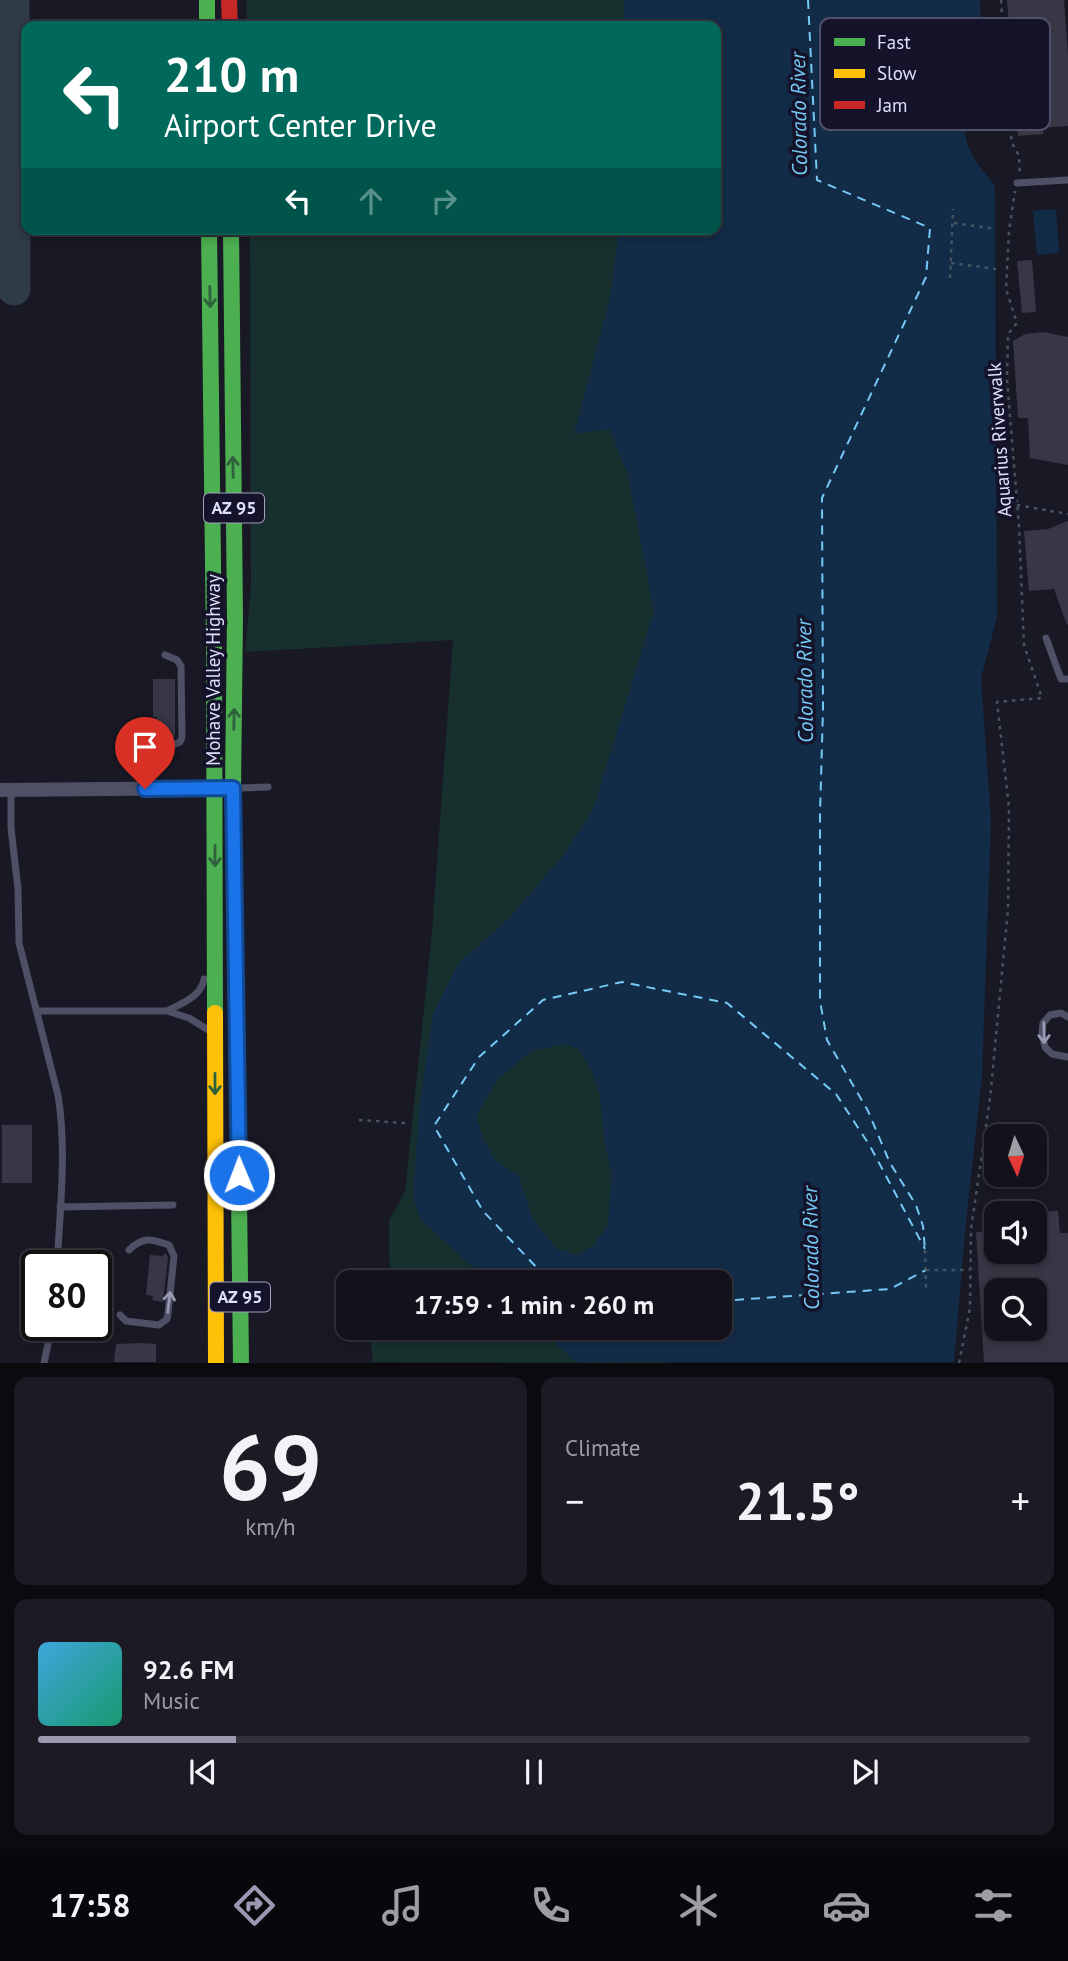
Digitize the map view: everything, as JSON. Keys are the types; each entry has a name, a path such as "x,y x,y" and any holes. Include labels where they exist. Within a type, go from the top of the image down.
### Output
{"highway":[{"path":"207,0 207,21"},
{"path":"229,0 230,21"},
{"name":"Mohave Valley Highway","path":"209,235 216,1363"},
{"name":"Mohave Valley Highway","path":"231,235 235,618 233,788 241,1363"}],"street":[{"path":"5,790 233,788"}],"lane":[{"path":"1017,183 1068,180"},
{"path":"1046,638 1061,679 1068,679"},
{"path":"129,740 135,746 180,742 181,666 177,660 165,654"},
{"path":"233,788 268,787"},
{"path":"5,790 18,889 19,943 62,1121 58,1250"},
{"path":"167,1011 197,994 204,984 204,971"},
{"path":"37,1012 167,1011 189,1018 215,1034"},
{"path":"1068,1017 1061,1013 1050,1015 1043,1023 1042,1034 1045,1047 1052,1054 1068,1057"},
{"path":"60,1207 173,1205"},
{"path":"120,1315 126,1321 159,1325 167,1319 168,1312 174,1256 169,1245 152,1239 136,1243 129,1250"},
{"path":"44,1363 49,1341"}],"path":[{"path":"1001,0 1002,18"},
{"path":"1010,130 1012,144 1018,156 1020,177 1017,183"},
{"name":"Aquarius Riverwalk","path":"969,1270 971,1229 990,1099 1008,909 1009,807 997,702 1042,698 1024,645 1007,379 1008,334 1017,323 1006,289 1009,231 1017,183"},
{"path":"950,278 953,209"},
{"path":"953,223 996,229"},
{"path":"951,263 996,270"},
{"path":"1017,505 1068,514"},
{"path":"359,1120 405,1123"},
{"path":"925,1250 926,1290"},
{"path":"926,1270 969,1270 970,1308 959,1363"}],"green space":[{"path":"247,0 662,0 663,21 247,21"},
{"path":"250,235 673,235 672,1270 390,1270 389,1221 405,1191 432,932 453,640 245,652 251,588"},
{"path":"370,1340 668,1340 667,1363 373,1362"}],"water":[{"name":"Colorado River","path":"624,0 979,0 981,18 820,18 820,130 968,130 965,132 966,140 972,154 995,185 997,617 981,678 991,821 982,1077 954,1362 576,1362 552,1340 732,1340 732,1270 476,1270 420,1219 413,1197 420,1100 433,1014 458,964 510,917 562,857 593,810 654,611 628,476 610,429 574,434 610,298 618,235 721,235 721,21 625,21","holes":["563,1044 578,1049 592,1071 600,1096 605,1146 612,1173 608,1224 594,1245 577,1255 557,1249 533,1219 519,1176 495,1160 476,1116 498,1079 530,1052"]},
{"path":"1056,209 1059,253 1037,255 1033,211"}],"building":[{"path":"1007,0 1064,0 1068,55 1068,126 1050,127 1050,18 1008,18"},
{"path":"1018,130 1043,130 1043,134 1018,136"},
{"path":"1032,260 1036,312 1022,313 1017,261"},
{"path":"1044,332 1068,337 1068,465 1030,458 1028,418 1018,418 1013,341 1025,334"},
{"path":"1068,521 1067,625 1054,589 1029,591 1024,531 1048,529"},
{"path":"153,679 175,679 175,737 156,737"},
{"path":"2,1125 32,1125 32,1183 2,1183"},
{"path":"1047,1211 1058,1211 1060,1233 1068,1233 1068,1362 984,1362 976,1232 984,1232 984,1264 1047,1264"},
{"path":"164,1254 168,1257 163,1302 152,1300 153,1296 146,1295 150,1255"},
{"path":"116,1344 156,1344 156,1362 114,1362"}],"ferry route":[{"path":"808,0 817,180 930,228 926,277 822,498 823,709 820,814 820,1001 827,1040 868,1111 890,1163 916,1205 923,1226 925,1250"},
{"path":"539,1270 483,1211 434,1126 479,1057 543,1000 622,982 727,1003 836,1094 870,1146 925,1249"},
{"path":"732,1300 890,1289 926,1270"}],"taxiway":[{"path":"13,0 14,289"}],"traffic: fast":[{"path":"207,0 207,21"},
{"path":"209,235 215,1013"},
{"path":"231,235 235,939"},
{"path":"239,1196 241,1363"}],"traffic: slow":[{"path":"235,939 239,1196"},
{"path":"215,1013 216,1363"}],"traffic: jam":[{"path":"229,0 230,21"}],"route":[{"path":"145,789 233,788 239,1175"}]}
